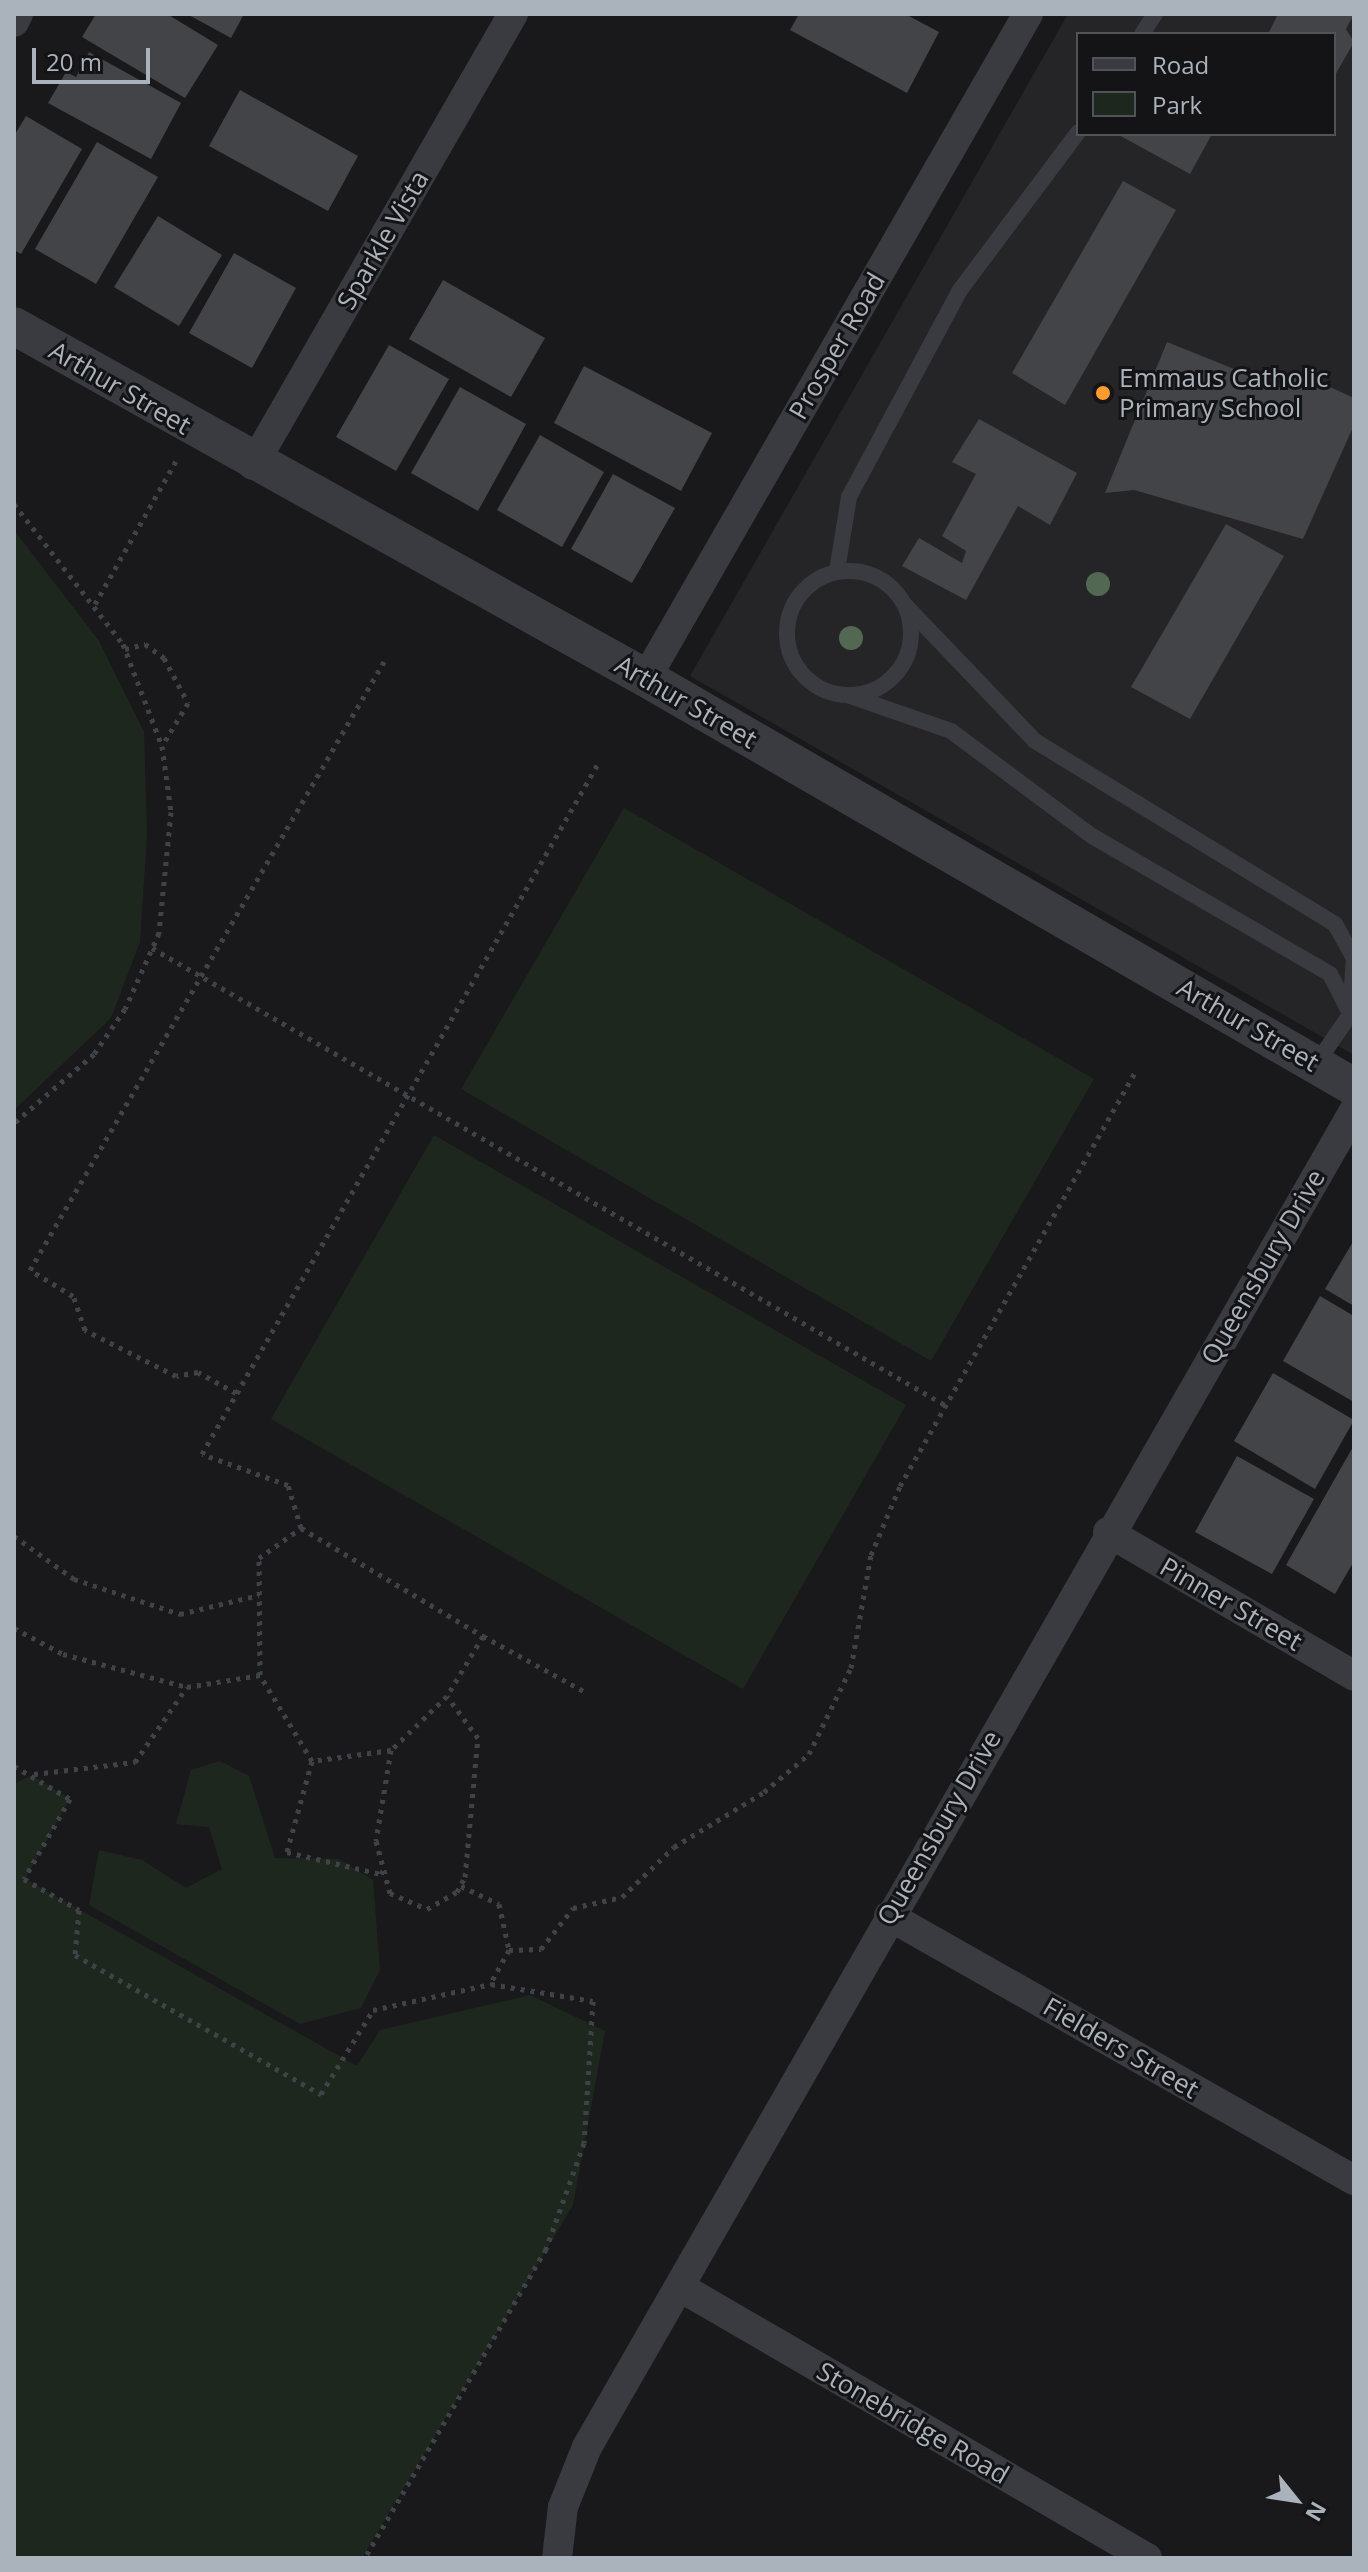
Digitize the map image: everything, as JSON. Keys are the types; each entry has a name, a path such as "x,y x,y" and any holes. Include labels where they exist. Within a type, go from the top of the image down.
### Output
{"street":[{"path":"14,22 18,14"},
{"name":"Sparkle Vista","path":"253,465 513,14"},
{"name":"Prosper Road","path":"646,678 1028,14"},
{"name":"Arthur Street","path":"14,326 253,465 646,678 1354,1087"},
{"name":"Queensbury Drive","path":"557,2558 563,2507 587,2447 1108,1532 1354,1111"},
{"name":"Pinner Street","path":"1108,1532 1354,1676"},
{"name":"Fielders Street","path":"889,1916 1354,2180"},
{"name":"Stonebridge Road","path":"680,2287 1147,2558"}],"lane":[{"path":"1143,32 1155,14"},
{"path":"837,571 849,497 960,290 1076,135"},
{"path":"1316,1064 1352,1012 1354,958 1335,924 1035,741 878,577 837,571 802,592 786,629 797,669 811,683 951,731 1092,836 1330,974 1352,1012"},
{"path":"850,696 889,682 903,666 912,626 906,606"}],"path":[{"path":"95,604 193,430"},
{"path":"14,504 95,604 125,649 162,746 171,812 152,948 125,1009 94,1054 14,1123"},
{"path":"125,649 145,644 164,658 188,703 162,746"},
{"path":"236,1393 198,1372 176,1376 85,1330 73,1296 30,1270 385,660"},
{"path":"587,1693 483,1636 301,1528 288,1485 202,1454 599,762"},
{"path":"152,948 947,1406"},
{"path":"509,1950 541,1949 573,1908 622,1897 674,1847 764,1792 809,1754 851,1668 871,1555 947,1406 1137,1069"},
{"path":"301,1528 259,1558 260,1675 312,1761 287,1852 381,1874 384,1868"},
{"path":"14,1536 74,1579 180,1614 259,1595"},
{"path":"14,1628 63,1654 187,1687 260,1675"},
{"path":"312,1761 391,1750 447,1696 483,1636"},
{"path":"32,1775 135,1762 187,1687"},
{"path":"391,1750 376,1841 390,1893 409,1905 427,1909 461,1886 478,1738 447,1696"},
{"path":"14,1766 70,1799 24,1879 79,1910 75,1955 321,2094 373,2010 491,1984 593,2001 584,2143 546,2249 365,2558"},
{"path":"461,1886 499,1904 509,1950 491,1984"}],"shaded area":[{"name":"Emmaus Catholic Primary School","path":"1068,14 1354,14 1354,1055 690,676"}],"green space":[{"path":"14,530 99,641 144,732 147,834 140,942 111,1018 14,1110"},
{"path":"624,808 1094,1079 931,1361 461,1089"},
{"path":"434,1135 906,1405 743,1689 271,1419"},
{"path":"220,1761 249,1776 275,1858 338,1859 373,1880 380,1970 361,2008 300,2024 89,1905 99,1850 142,1860 186,1888 222,1869 209,1827 176,1824 191,1770"},
{"path":"32,1775 70,1799 25,1879 357,2066 380,2030 530,1995 605,2031 573,2205 362,2558 14,2558 14,1784"}],"building":[{"path":"96,14 167,14 218,45 185,98 82,37"},
{"path":"187,14 244,14 231,38"},
{"path":"799,14 905,14 939,32 907,93 790,30"},
{"path":"1278,14 1354,14 1346,29 1354,42 1336,74 1336,32 1269,32"},
{"path":"89,52 181,103 151,159 48,103 66,72 76,77"},
{"path":"240,90 358,156 328,211 209,146"},
{"path":"26,116 82,149 21,254 14,250 14,136"},
{"path":"1121,136 1211,136 1190,174"},
{"path":"97,142 158,177 96,284 35,249"},
{"path":"1123,181 1176,210 1065,405 1012,373"},
{"path":"158,216 222,255 179,326 114,287"},
{"path":"234,253 296,288 252,368 189,333"},
{"path":"443,280 545,338 511,397 409,339"},
{"path":"1167,342 1284,389 1295,371 1354,398 1354,425 1303,539 1134,490 1105,493"},
{"path":"389,345 449,379 396,471 336,437"},
{"path":"584,366 712,433 681,491 554,423"},
{"path":"460,387 526,424 478,511 411,473"},
{"path":"979,419 1077,473 1050,525 1018,506 966,600 902,566 919,538 962,563 966,551 942,536 976,474 952,462"},
{"path":"540,435 604,472 562,547 497,510"},
{"path":"613,474 675,508 632,583 571,549"},
{"path":"1226,524 1284,556 1190,719 1131,687"},
{"path":"1354,1240 1354,1306 1325,1289"},
{"path":"1320,1296 1354,1316 1354,1402 1283,1361"},
{"path":"1273,1373 1354,1420 1315,1489 1234,1441"},
{"path":"1354,1445 1354,1561 1335,1594 1286,1565"},
{"path":"1237,1456 1314,1499 1272,1574 1195,1532"}],"place":[{"name":"Emmaus Catholic Primary School","path":"1103,393"}]}
